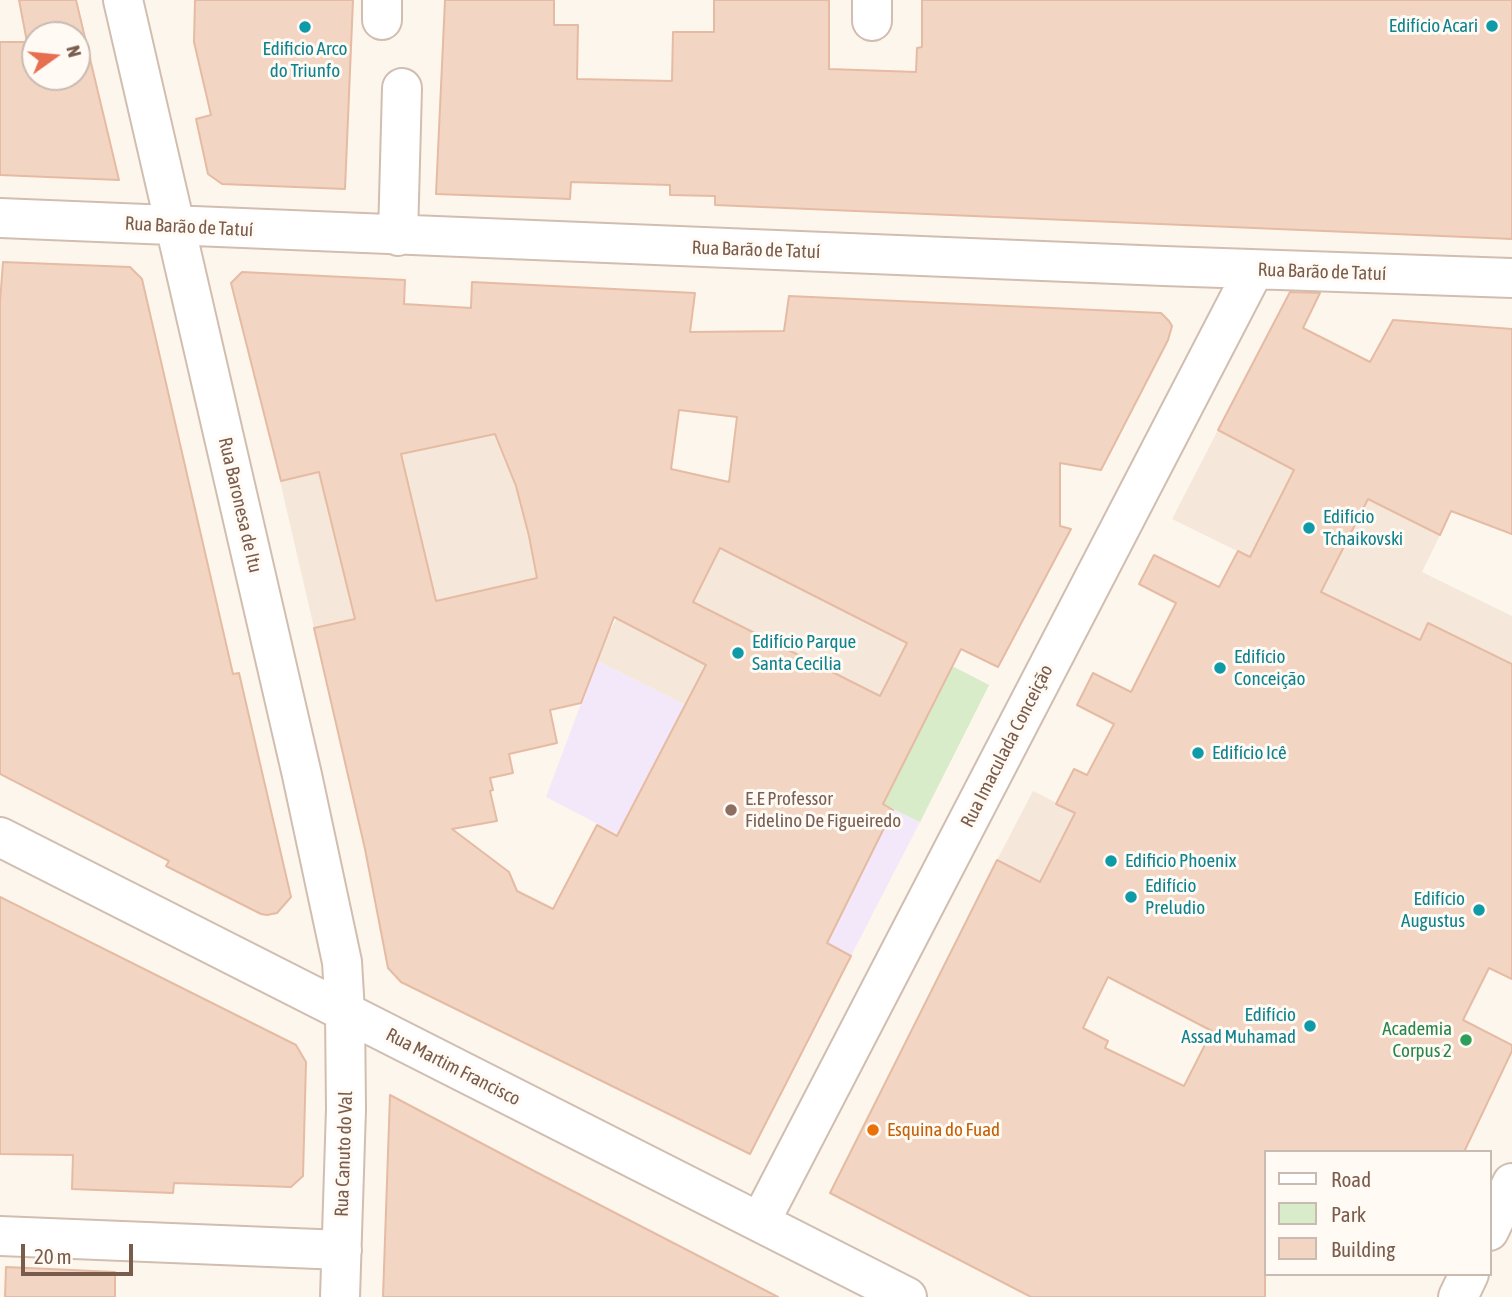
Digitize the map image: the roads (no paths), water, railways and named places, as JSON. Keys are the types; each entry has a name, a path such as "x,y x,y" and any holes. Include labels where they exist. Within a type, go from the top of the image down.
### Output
{"street":[{"name":"Rua Baronesa de Itu","path":"123,0 303,775 342,962 345,1012"},
{"path":"398,236 402,88"},
{"name":"Rua Barão de Tatuí","path":"0,219 1512,278"},
{"name":"Rua Imaculada Conceição","path":"760,1222 1254,270"},
{"name":"Rua Martim Francisco","path":"0,837 907,1297"},
{"name":"Rua Canuto do Val","path":"340,1297 346,1109 345,1012"},
{"path":"1491,1227 1512,1183"},
{"path":"0,1236 342,1250"},
{"path":"1458,1297 1468,1276"}],"place":[{"name":"Edifício Acari","path":"1492,26"},
{"name":"Edificio Arco do Triunfo","path":"305,27"},
{"name":"Edifício Tchaikovski","path":"1309,528"},
{"name":"Edifício Parque Santa Cecilia","path":"738,653"},
{"name":"Edifício Conceição","path":"1220,668"},
{"name":"Edifício Icê","path":"1198,753"},
{"name":"E.E Professor Fidelino De Figueiredo","path":"731,810"},
{"name":"Edificio Phoenix","path":"1111,861"},
{"name":"Edifício Preludio","path":"1131,897"},
{"name":"Edifício Augustus","path":"1479,910"},
{"name":"Edifício Assad Muhamad","path":"1310,1026"},
{"name":"Academia Corpus 2","path":"1466,1040"},
{"name":"Esquina do Fuad","path":"873,1130"}]}
